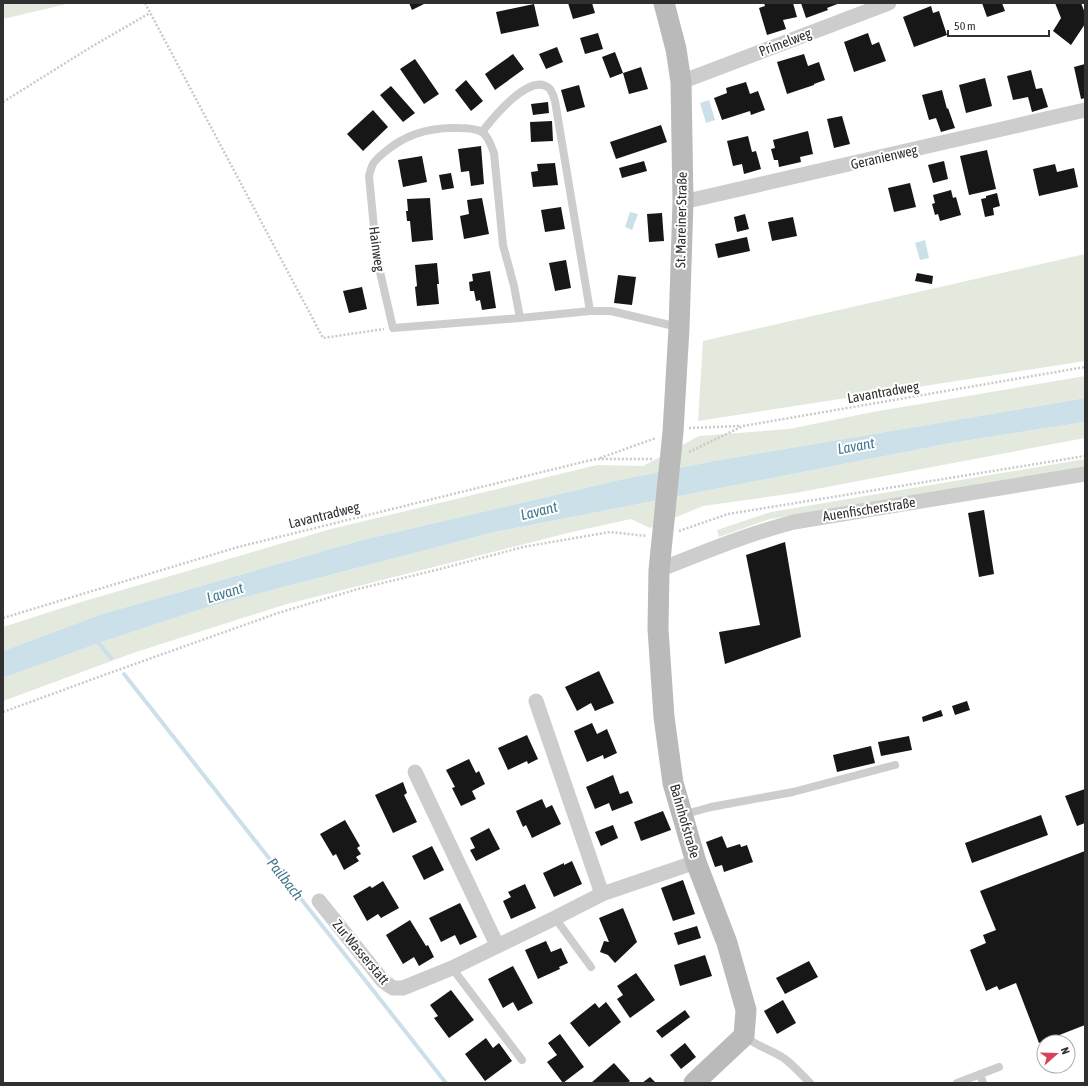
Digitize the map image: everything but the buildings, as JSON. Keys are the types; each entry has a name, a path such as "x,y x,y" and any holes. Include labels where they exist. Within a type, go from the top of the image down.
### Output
{"street":[{"name":"St. Mareiner Straße","path":"662,534 673,439 679,328 683,202 681,82 676,49 664,3"},
{"name":"Primelweg","path":"681,82 889,3"},
{"name":"Geranienweg","path":"683,202 1085,110"},
{"name":"Auenfischerstraße","path":"659,570 736,540 794,522 1085,474"},
{"name":"Bahnhofstraße","path":"662,534 659,570 658,629 664,717 673,783 696,862 727,943 746,1010 744,1036"},
{"path":"536,701 602,894"},
{"path":"415,772 497,945"},
{"name":"Zur Wasserstatt","path":"319,901 383,981 393,988 403,988 452,968 602,894 696,862"},
{"path":"694,1083 744,1036"}],"lane":[{"path":"520,318 514,286 503,245 494,153 490,141 482,132 497,113 525,88 536,85 544,85 550,90 555,101 590,311"},
{"name":"Hainweg","path":"393,328 377,260 369,176 372,165 379,156 394,144 411,135 430,130 447,128 471,128 482,132"},
{"path":"393,328 590,311 611,311 679,328"},
{"path":"682,815 711,807 793,792 895,765"},
{"path":"555,918 591,967"},
{"path":"452,968 522,1060"},
{"path":"744,1036 749,1041 784,1059 800,1072 810,1083"},
{"path":"957,1083 999,1067"},
{"path":"980,1074 983,1083"}],"path":[{"path":"145,3 323,338 393,328"},
{"path":"3,102 91,47 150,13"},
{"name":"Lavantradweg","path":"689,452 742,426 1085,367"},
{"path":"3,712 278,613 358,589 440,570 523,548 610,532 662,534 728,514 1085,456"},
{"name":"Lavantradweg","path":"3,618 238,547 596,459 655,458"}],"shaded area":[{"path":"3,3 71,3 3,19"},
{"path":"1085,254 1085,361 698,421 703,341"},
{"path":"1085,376 1085,398 714,461 619,480 362,540 102,614 3,651 3,627 81,602 331,529 597,465 643,466 699,436 789,429 873,412"},
{"path":"1085,422 1085,438 795,493 703,506 650,528 631,519 572,532 287,604 136,652 3,701 3,678 99,643 211,606 495,532 951,443"},
{"path":"1085,459 1085,467 770,519 719,537 717,530 771,512"}],"water":[{"path":"709,100 715,120 706,123 700,103"},
{"path":"630,212 638,214 632,230 625,227"},
{"path":"925,240 929,258 920,260 915,243"},
{"name":"Lavant","path":"1085,398 1085,422 951,443 495,532 211,606 99,643 3,678 3,651 102,614 362,540 619,480 714,461"}],"waterway":[{"name":"Pailbach","path":"96,640 111,658"},
{"name":"Pailbach","path":"124,674 446,1083"}]}
